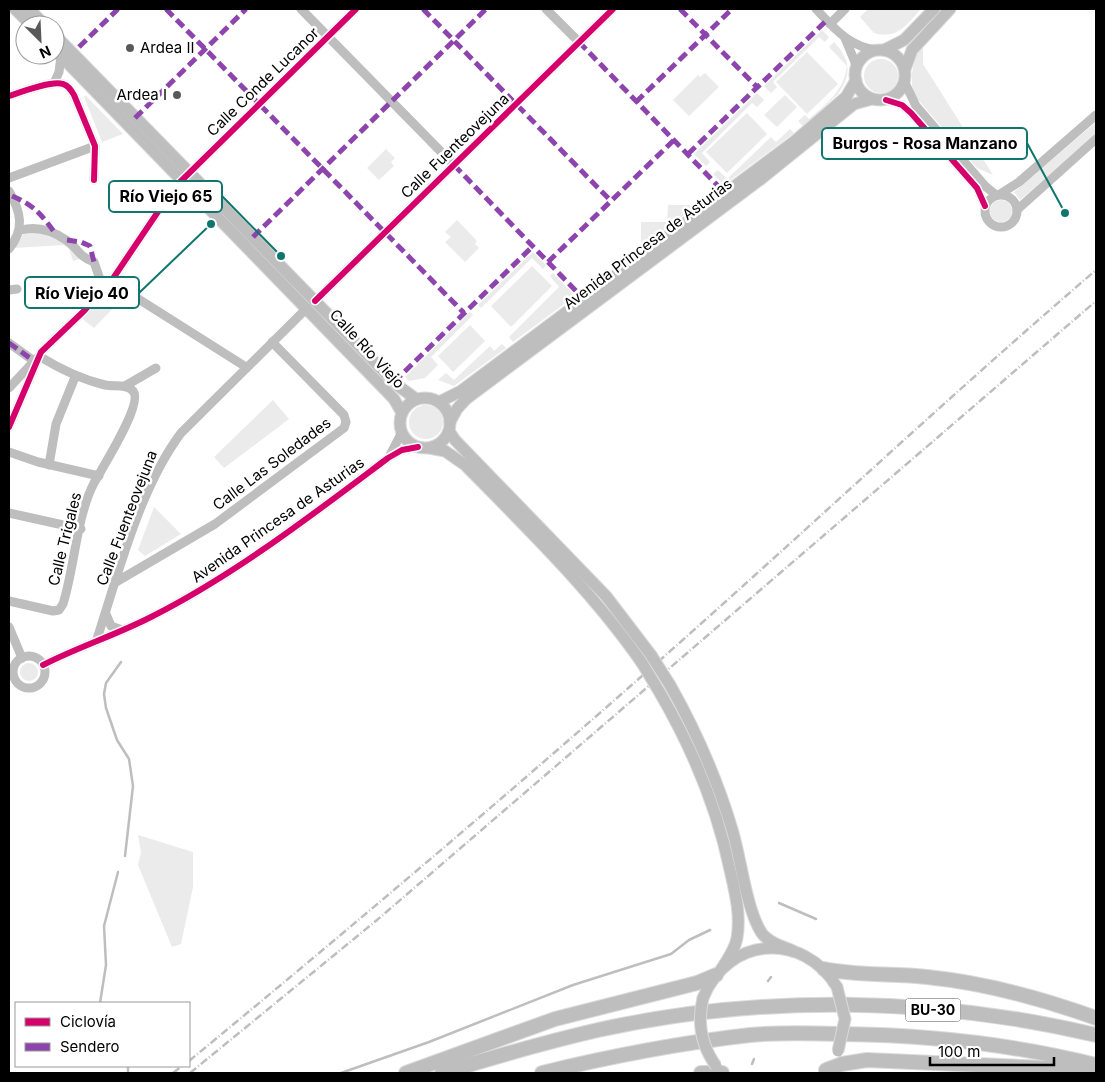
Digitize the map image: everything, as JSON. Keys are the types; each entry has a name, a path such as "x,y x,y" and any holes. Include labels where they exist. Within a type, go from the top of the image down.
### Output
{"highway":[{"path":"824,969 852,973 918,976 973,983 1028,995 1096,1018"},
{"path":"406,1073 555,1019 696,984 719,972"},
{"name":"BU-30","path":"442,1073 531,1046 599,1030 679,1016 777,1007 856,1005 935,1010 1040,1022 1096,1035"},
{"name":"BU-30","path":"542,1073 604,1058 685,1043 792,1033 881,1034 952,1040 1057,1056 1096,1065"},
{"path":"824,1071 842,1064 867,1060 1046,1068 1088,1073"},
{"path":"701,1073 720,1071"}],"main road":[{"path":"934,9 904,40 861,59 857,66 856,80 861,92 872,99 891,101 904,83 905,69 912,50 950,9"},
{"name":"Calle Río Viejo","path":"65,46 184,176"},
{"path":"880,50 897,56 905,69"},
{"name":"Calle Río Viejo","path":"65,60 184,176 311,305 397,386 416,399"},
{"name":"Avenida Princesa de Asturias","path":"439,402 461,391 795,141 846,97 856,80"},
{"name":"Avenida Princesa de Asturias","path":"450,426 457,409 471,395 761,179 854,104 872,99"},
{"name":"Calle Río Viejo","path":"311,305 394,399 402,413"},
{"path":"720,1071 706,1051 701,1034 700,1016 703,998 735,947 738,913 728,861 716,816 697,764 660,692 646,659 606,596 455,440 448,412 439,402 429,398 416,399 407,405 402,413 400,422 402,432 407,441 445,451 465,465 574,578 646,659 670,685 689,720 716,782 741,860 752,913 759,929 770,940 813,960 824,969 842,997 845,1019 838,1051 824,1071"},
{"path":"424,447 441,443 450,426"},
{"path":"719,972 736,958 751,951 768,948 793,951"}],"street":[{"path":"300,9 454,165"},
{"name":"Calle Conde Lucanor","path":"9,388 106,285 184,176 356,9"},
{"path":"546,9 579,42"},
{"name":"Calle Fuenteovejuna","path":"96,642 152,484 168,450 181,433 246,367 613,9"},
{"path":"816,9 845,38 860,47 880,50"},
{"path":"830,24 845,9"},
{"path":"845,38 857,66"},
{"path":"54,83 59,72 59,65"},
{"path":"74,95 75,84 84,80"},
{"path":"9,96 54,83 65,84 74,95 95,146 94,180"},
{"path":"904,83 916,106 985,186 998,195 1010,197 1017,210"},
{"path":"891,101 911,112 977,188 985,206 988,220 1000,227 1013,222 1017,210 1096,139"},
{"path":"985,206 1018,182 1096,115"},
{"path":"9,178 95,146"},
{"path":"9,191 17,208 21,230 9,249"},
{"path":"21,230 29,228 45,230 67,240 79,255 94,262 106,285 246,367"},
{"name":"Calle Las Soledades","path":"116,582 214,524 344,428 346,422 344,415 272,342"},
{"path":"9,343 36,359 75,376 106,385 125,386 156,368"},
{"path":"9,427 36,359"},
{"path":"49,465 56,424 75,376"},
{"name":"Calle Trigales","path":"9,601 59,610 64,600 88,498 131,415 136,399 135,392 125,386"},
{"name":"Avenida Princesa de Asturias","path":"388,458 402,432"},
{"name":"Avenida Princesa de Asturias","path":"43,665 122,630 194,593 235,568 388,458 402,450 424,447"},
{"path":"9,452 49,465 99,476"},
{"path":"9,513 81,529"},
{"path":"106,614 111,626 122,630"},
{"path":"9,627 22,658"},
{"path":"33,657 43,665 44,676 35,687 22,686 11,676 15,664 22,658 33,657"}],"shaded area":[{"path":"868,9 921,9 901,29 882,35 874,33 860,17"},
{"path":"822,30 829,37 825,42 819,37 773,82 777,87 771,93 764,86"},
{"path":"834,42 843,55 848,67 846,81 837,95 803,126 798,121 805,115 809,119 828,102 838,90 845,75 847,66 829,47"},
{"path":"923,43 923,64 993,175 977,168 914,95 912,82 913,68"},
{"path":"807,52 838,84 807,114 776,82"},
{"path":"881,59 888,60 893,64 897,69 897,83 893,88 888,92 881,93 874,92 869,88 865,83 864,76 865,69 869,64 874,60"},
{"path":"705,73 719,87 689,116 673,100 698,75 700,77"},
{"path":"757,93 764,100 757,107 752,103 702,153 710,162 706,166 694,154"},
{"path":"85,95 123,134 102,142 84,97"},
{"path":"785,95 797,107 777,127 764,115"},
{"path":"747,113 767,134 727,173 706,152"},
{"path":"1096,122 1096,135 1020,200 1014,192"},
{"path":"790,129 794,133 724,185 713,174 718,170 727,179 771,137 776,142"},
{"path":"386,149 395,158 391,162 394,166 379,180 367,168"},
{"path":"1001,200 1009,203 1012,211 1009,219 1001,222 993,219 990,211 993,203"},
{"path":"668,205 698,205 641,247 641,222 667,222"},
{"path":"457,220 477,241 475,244 479,248 465,262 445,242 451,237 445,232"},
{"path":"25,232 50,235 62,241 80,259 73,261 69,249 64,245 14,248"},
{"path":"533,252 546,265 543,269 532,258 481,308 478,305"},
{"path":"532,266 552,286 511,327 491,306"},
{"path":"553,273 575,296 513,342 509,337 559,287 550,276"},
{"path":"110,291 123,298 94,328 80,317 106,292"},
{"path":"470,312 473,315 431,357 438,365 425,378 409,381 405,377"},
{"path":"470,325 485,341 453,372 438,356"},
{"path":"502,344 506,348 454,386 438,380 446,373 454,380 490,346 494,351"},
{"path":"273,400 289,419 224,468 214,457"},
{"path":"426,405 433,406 438,410 442,415 442,429 438,434 433,438 426,439 419,438 414,434 410,429 409,422 410,415 414,410 419,406"},
{"path":"154,507 181,534 145,556 138,550"},
{"path":"25,663 33,663 38,668 36,679 25,681 20,676 20,668"},
{"path":"138,835 193,852 193,887 181,944 172,947 138,865 141,852"}],"waterway":[{"path":"121,662 106,683 104,694 106,708 117,740 129,759 133,786 125,856"},
{"path":"100,1002 106,965 104,926 118,872"},
{"path":"779,903 816,919"},
{"path":"341,1073 429,1042 573,985 671,954 689,940 710,930"},
{"path":"768,981 771,977"},
{"path":"752,1064 754,1059"},
{"path":"128,1067 128,1073"}],"railway":[{"path":"190,1060 426,863 601,712 986,366 1096,270"},
{"path":"190,1073 377,920 1096,301"},
{"path":"173,1073 181,1067"}],"marked path":[{"path":"79,47 118,9"},
{"path":"166,9 464,313"},
{"path":"135,118 246,9"},
{"path":"423,9 611,201"},
{"path":"253,237 486,9"},
{"path":"680,9 757,87"},
{"path":"636,102 732,9"},
{"path":"688,154 827,20"},
{"path":"579,42 722,190"},
{"path":"548,262 674,140"},
{"path":"454,165 580,295"},
{"path":"12,196 36,211 55,233"},
{"path":"67,240 81,242 90,246 94,262"},
{"path":"394,382 533,246"},
{"path":"9,343 34,361"}],"cycle path":[{"path":"9,427 41,352 84,311 114,277 174,188 356,9"},
{"path":"315,301 613,9"},
{"path":"9,96 36,87 58,83 68,87 74,95 95,146 94,180"},
{"path":"886,100 902,105 911,113 977,188 985,206"},
{"path":"43,665 138,623 213,582 273,543 388,458 402,450 418,447"}],"place":[{"name":"Ardea II","path":"130,48"},
{"name":"Ardea I","path":"177,95"},
{"name":"Burgos - Rosa Manzano","path":"1065,213"},
{"name":"Río Viejo 40","path":"211,224"},
{"name":"Río Viejo 65","path":"281,256"}]}
